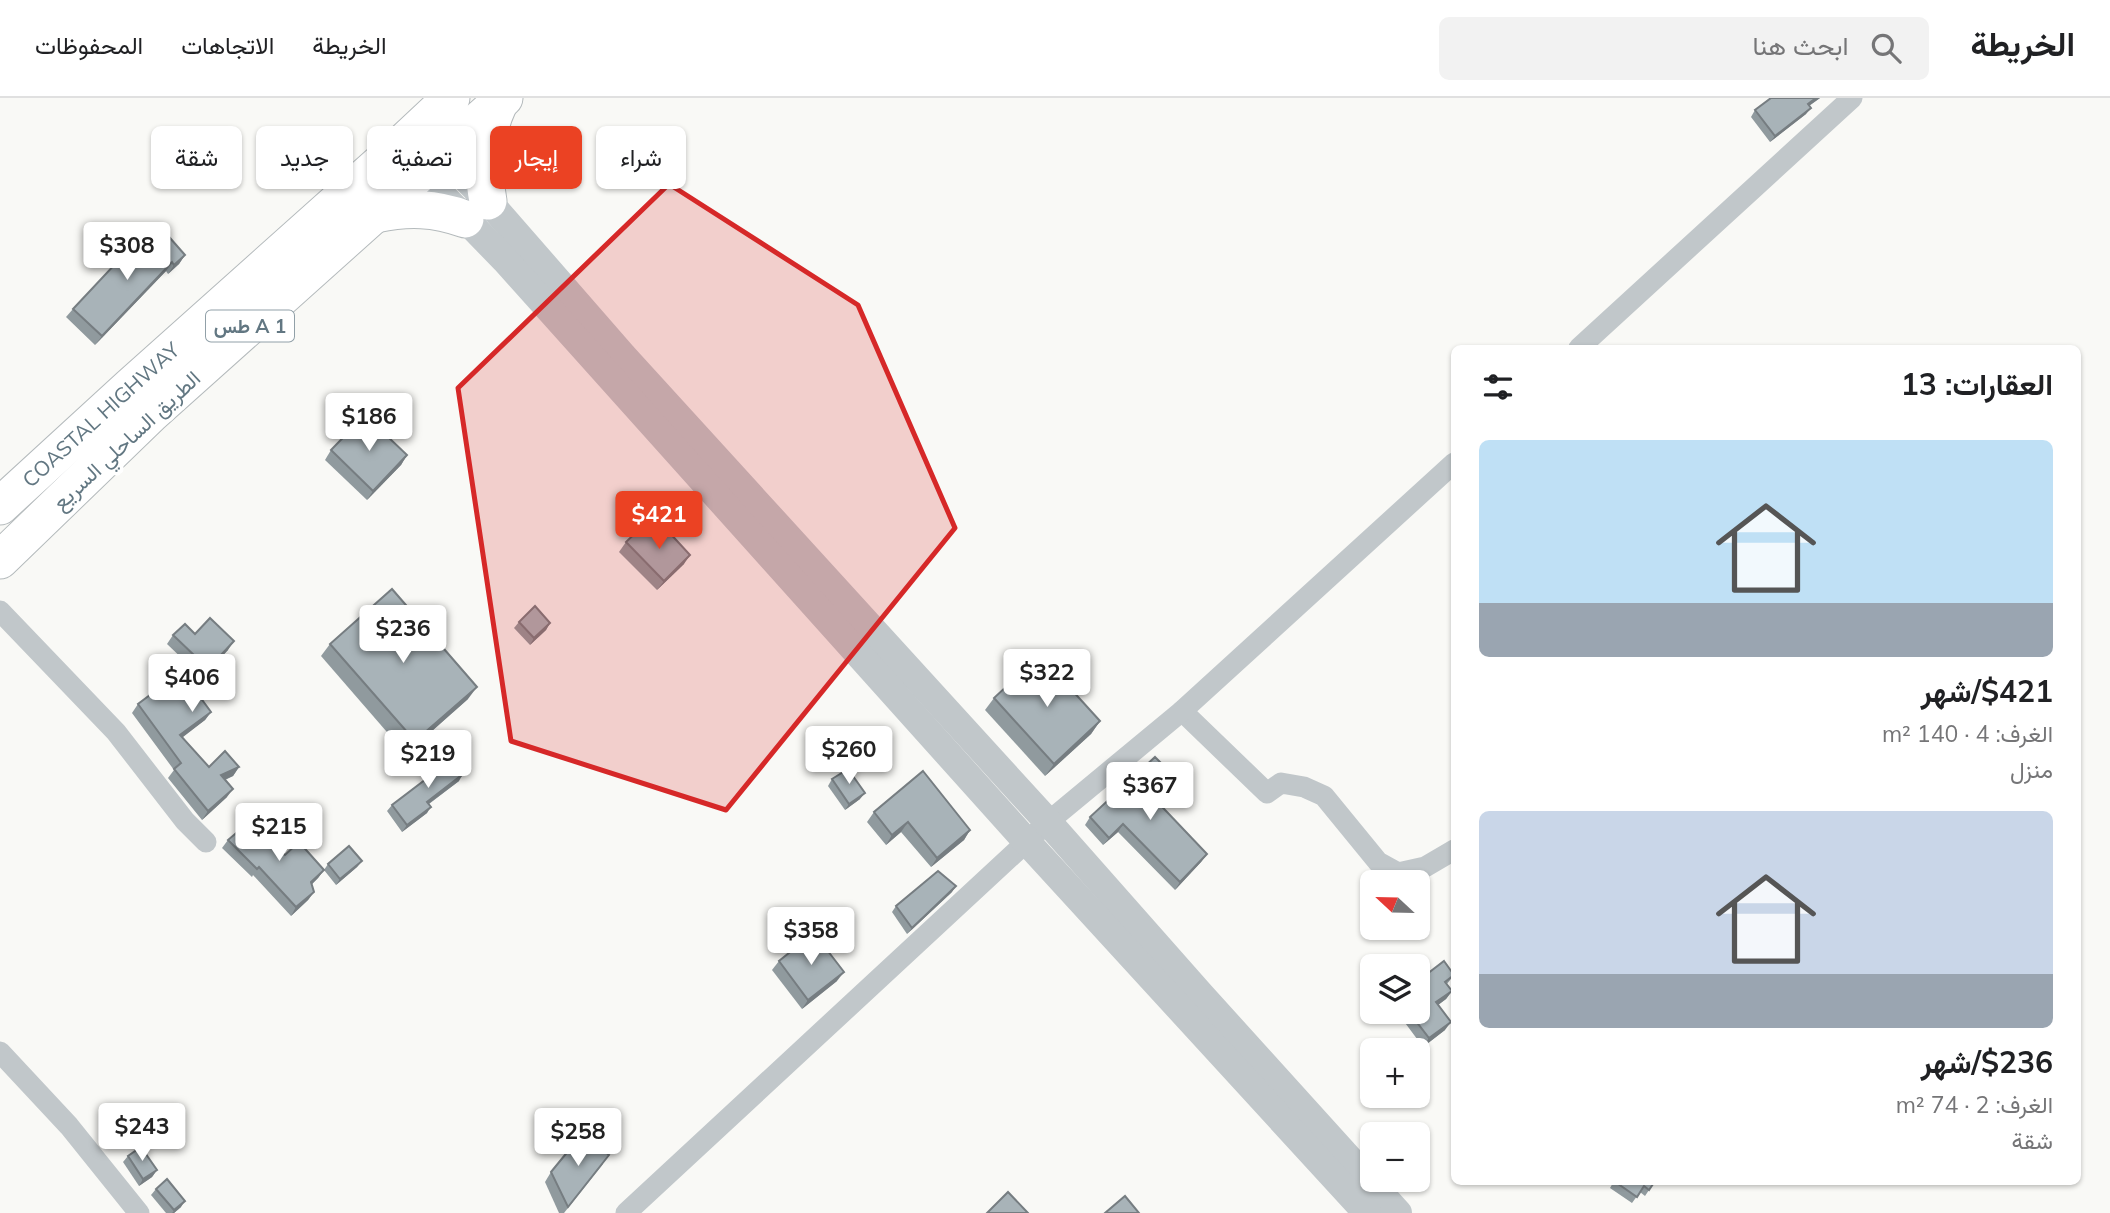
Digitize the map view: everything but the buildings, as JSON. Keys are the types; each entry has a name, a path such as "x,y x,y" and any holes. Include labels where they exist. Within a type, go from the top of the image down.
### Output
{"highway":[{"name":"COASTAL HIGHWAY","path":"434,126 451,98"},
{"name":"الطريق الساحلي السريع","path":"460,126 502,100"},
{"path":"376,214 412,208 477,210 484,150 490,125 502,100"},
{"name":"COASTAL HIGHWAY","path":"0,506 130,387 372,189"},
{"name":"الطريق الساحلي السريع","path":"0,560 151,414 376,214 393,189"}],"street":[{"path":"1582,345 1852,98"},
{"path":"456,189 477,210 505,260 613,363 919,680 1048,822 1202,1015 1367,1213"},
{"path":"613,363 900,701 1027,842 1398,1213"},
{"path":"626,1213 1048,822 1182,711 1451,466"},
{"path":"0,611 116,732 185,821 206,842"},
{"path":"900,701 919,680"},
{"path":"1182,711 1267,793 1281,783 1304,787 1324,796 1378,862 1398,873 1425,867 1451,852"},
{"path":"0,1052 69,1126 139,1213"}],"highlighted area":[{"path":"669,184 858,305 955,528 726,810 511,741 458,388"}]}
